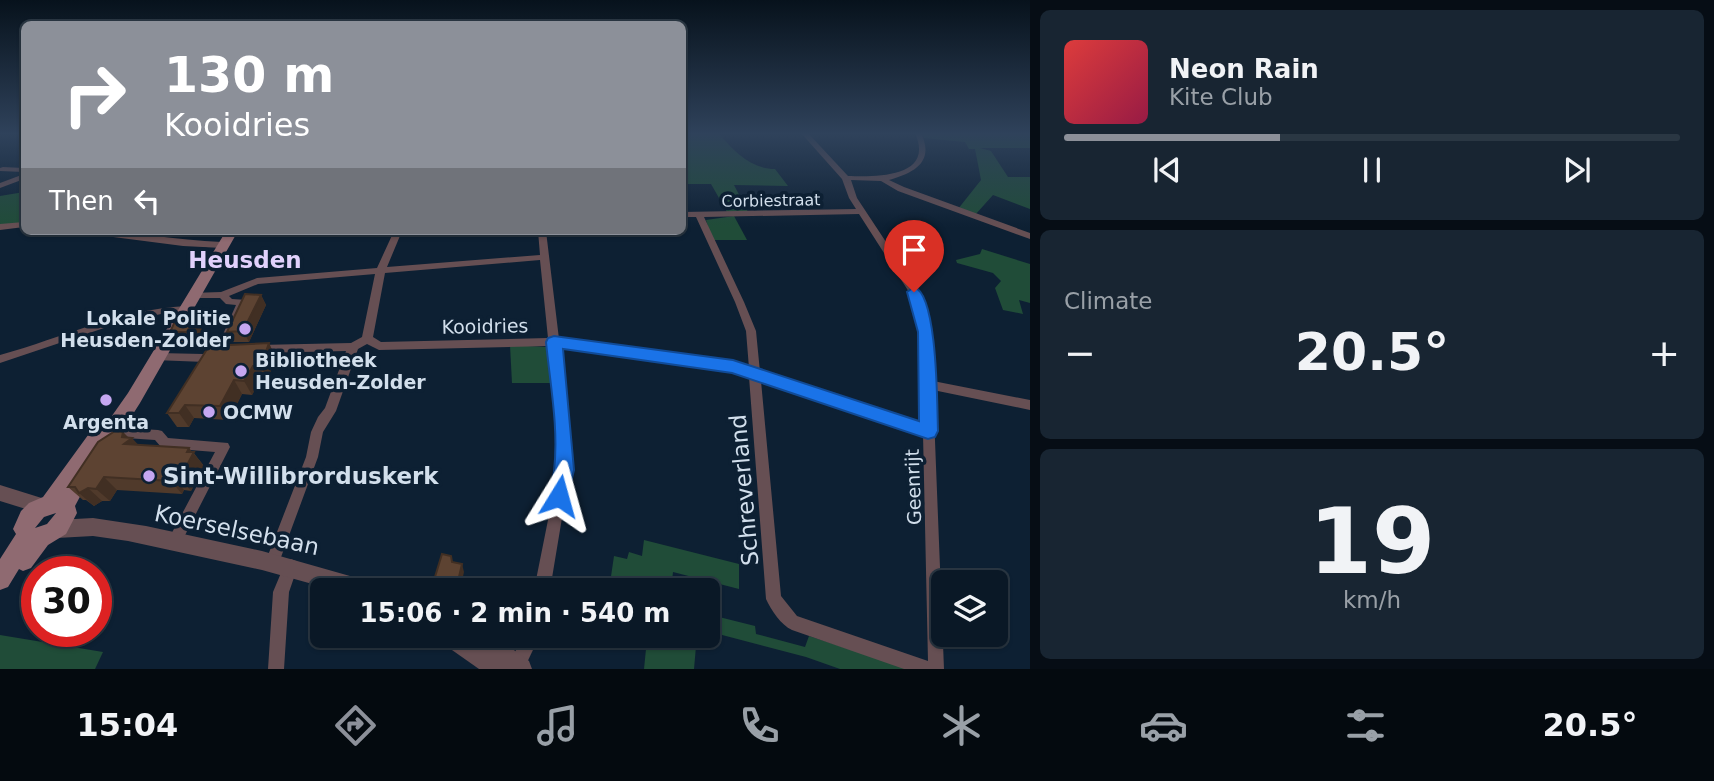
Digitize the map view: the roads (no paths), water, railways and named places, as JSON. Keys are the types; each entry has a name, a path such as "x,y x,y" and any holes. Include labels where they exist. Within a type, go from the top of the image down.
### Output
{"main road":[{"path":"0,579 117,432 143,380 226,237"},
{"path":"0,587 126,397 143,380"}],"street":[{"name":"Geenrijt","path":"833,164 846,178 853,198 907,280 922,310 926,332 936,669"},
{"path":"846,178 882,179 917,164"},
{"path":"2,168 21,170"},
{"path":"0,184 5,172 2,168"},
{"path":"0,184 21,177"},
{"path":"882,179 901,189 1030,236"},
{"name":"Corbiestraat","path":"686,215 861,211"},
{"name":"Schreverland","path":"699,215 712,250 744,309 751,331 774,599 792,622 928,669"},
{"path":"0,227 21,225"},
{"path":"121,235 183,243 226,237"},
{"path":"158,357 205,358 232,350 353,347 367,339 382,270 396,235"},
{"path":"542,235 563,432 564,470 544,578"},
{"path":"0,359 52,344 125,316 222,295 257,281 545,257"},
{"path":"222,295 230,302 243,302 232,350"},
{"name":"Kooidries","path":"367,339 379,346 554,342 721,365 756,373 928,431"},
{"path":"276,669 282,565 315,440 324,416 330,411 353,347"},
{"path":"928,384 1030,404"},
{"path":"117,432 158,435 165,443 222,453 174,542"},
{"path":"3,495 47,519"},
{"name":"Koerselsebaan","path":"47,519 174,542 282,565 325,578"},
{"path":"474,648 512,668"},
{"path":"490,648 512,668"},
{"path":"512,668 524,648"}],"place":[{"name":"Lokale Politie Heusden-Zolder","path":"245,329"},
{"name":"Bibliotheek Heusden-Zolder","path":"241,371"},
{"name":"Argenta","path":"106,400"},
{"name":"OCMW","path":"209,412"},
{"name":"Sint-Willibrorduskerk","path":"149,476"}],"district":[{"name":"Heusden","path":"245,260"}]}
